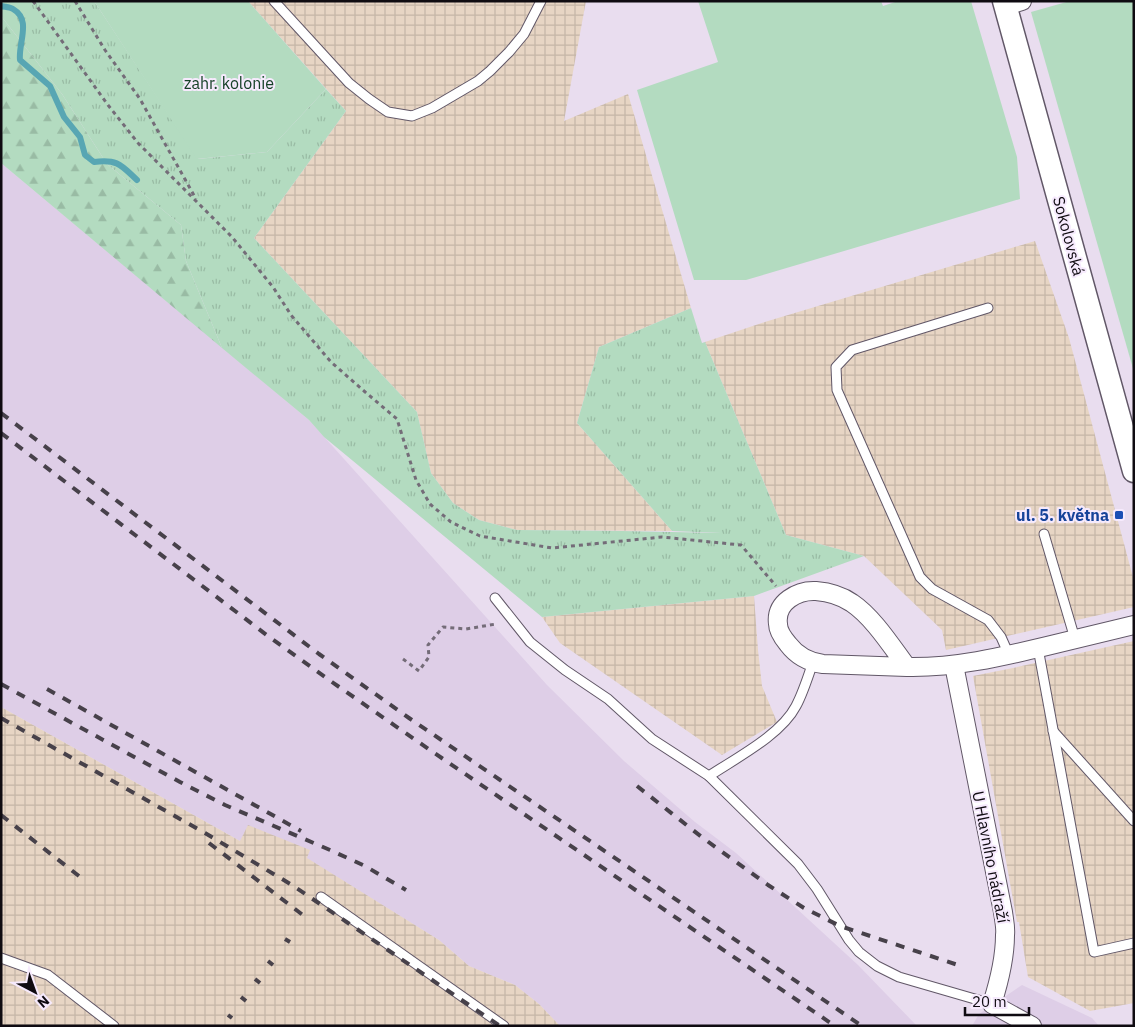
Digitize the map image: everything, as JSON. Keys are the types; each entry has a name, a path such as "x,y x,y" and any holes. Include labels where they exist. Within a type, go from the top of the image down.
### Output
{"street":[{"name":"Sokolovská","path":"1011,3 1134,471"},
{"path":"906,667 872,622 851,602 836,595 816,591 796,594 788,599 781,608 778,615 778,624 780,632 790,648 803,658 823,664 906,667 954,665 1009,655 1134,625"},
{"name":"U Hlavního nádraží","path":"954,665 1006,935 1004,957 992,1004"},
{"path":"992,1004 1032,1026"}],"lane":[{"path":"274,1 349,83 368,99 388,112 412,116 432,108 478,81 490,71 524,34 540,1"},
{"path":"988,308 852,350 836,367 837,390 920,577 932,589 988,620 1001,638 1009,655"},
{"path":"1044,534 1076,639"},
{"path":"495,598 530,642 565,670 608,699 652,739 709,776 798,864 859,952 877,966 899,977 992,1004"},
{"path":"1038,648 1094,952 1134,943"},
{"path":"709,776 768,737 785,723 796,706 813,662"},
{"path":"1053,730 1134,821"},
{"path":"321,897 504,1026"},
{"path":"1,958 48,975 114,1026"}],"path":[{"path":"75,1 105,50 140,99 198,202"},
{"path":"34,2 108,105 138,143 232,237 273,287 291,315 331,362 398,419 416,480 430,504 451,522 480,536 552,548 662,537 742,545 788,599"},
{"path":"403,659 418,671 429,657 428,645 443,627 466,629 496,623 530,642"}],"shaded area":[{"path":"248,1 586,1 564,121 628,94 691,308 599,347 577,423 672,531 517,530 479,520 453,503 431,473 417,412 254,238 346,111"},
{"path":"1,163 309,420 547,685 624,761 695,822 736,853 858,965 917,1026 560,1026 539,1004 515,985 469,966 439,940 306,858 310,850 240,841 1,707"},
{"path":"1035,241 1069,338 1134,581 1134,607 946,650 942,630 864,556 786,535 705,342 768,321"},
{"path":"754,596 762,686 777,722 722,755 560,643 542,617"},
{"path":"1134,641 1134,1003 1090,1011 1028,977 973,676"},
{"path":"1,707 240,841 248,825 310,850 307,858 439,940 469,966 515,985 539,1004 560,1026 1,1026"},
{"path":"1022,985 1092,1018 1099,1026 972,1026 979,1014"}],"green space":[{"path":"1,1 94,1 198,159 267,152 326,89 346,111 254,238 417,412 431,473 453,503 479,520 517,530 721,533 672,531 577,423 599,347 691,308 702,343 705,342 786,535 864,556 754,596 542,617 324,437 309,420 222,348 186,261 181,225 107,164 62,94 1,16"},
{"name":"zahr. kolonie","path":"94,1 248,1 326,89 267,152 197,159"},
{"path":"698,1 881,1 883,6 898,1 971,1 1017,157 1020,199 746,280 694,280 637,90 718,62"},
{"path":"1070,1 1134,1 1134,372 1031,12"},
{"path":"1,16 62,94 107,164 181,225 186,261 222,348 1,163"}],"waterway":[{"path":"1,6 13,9 22,19 23,32 20,60 50,86 64,117 80,137 85,155 94,162 114,162 127,170 137,180"}],"railway":[{"path":"1,413 319,654 409,718 862,1026"},
{"path":"1,433 268,636 332,682 835,1026"},
{"path":"1,684 225,805 365,866 406,890"},
{"path":"47,689 301,831"},
{"path":"1,718 205,833 292,885 500,1026"},
{"path":"637,786 703,838 768,885 804,908 840,926 964,967"},
{"path":"1,815 84,880"},
{"path":"209,843 308,919"},
{"path":"285,939 290,942"},
{"path":"268,961 273,965"},
{"path":"255,979 260,983"},
{"path":"241,997 246,1001"},
{"path":"228,1015 232,1018"}],"place":[{"name":"ul. 5. května","path":"1119,515"}]}
